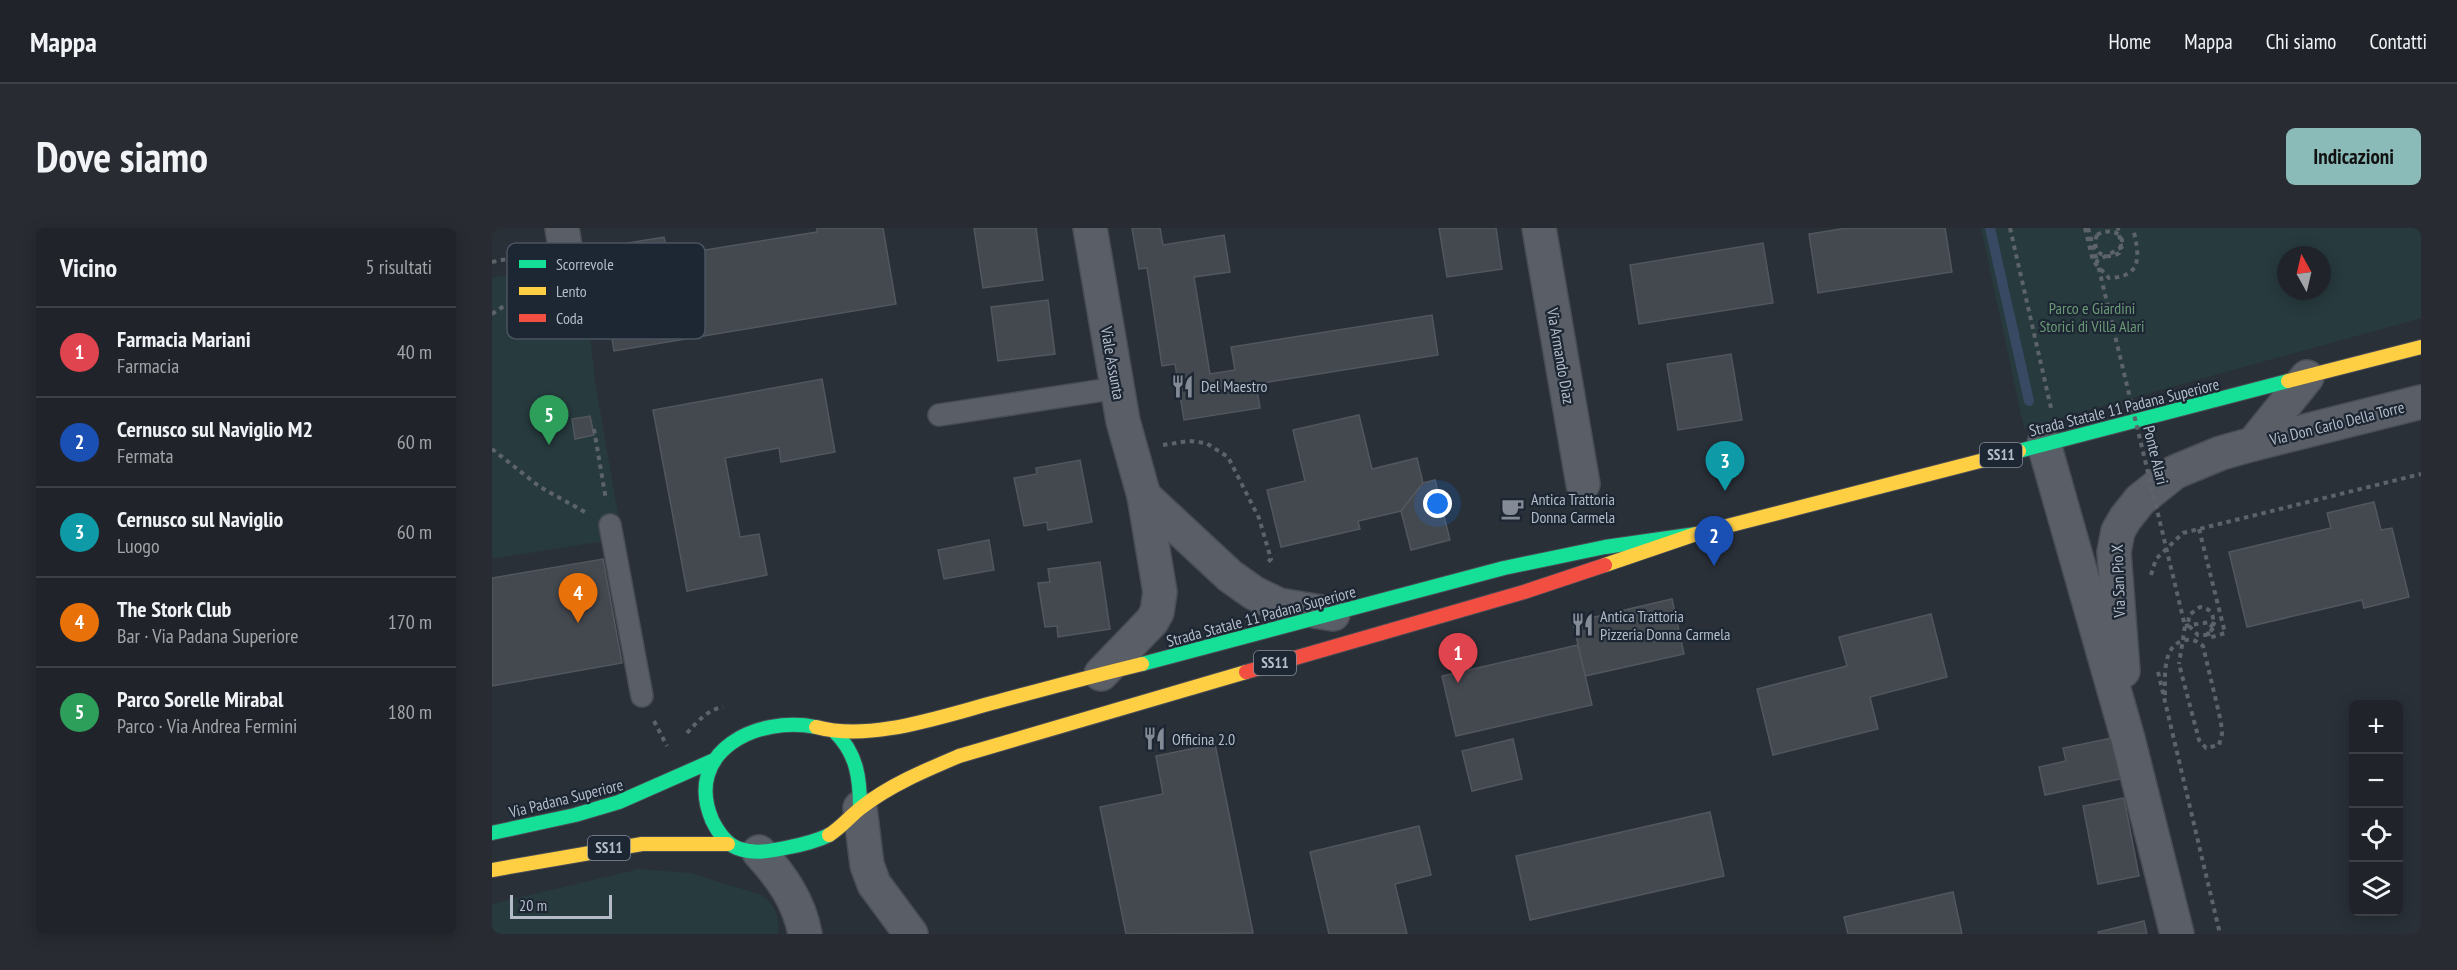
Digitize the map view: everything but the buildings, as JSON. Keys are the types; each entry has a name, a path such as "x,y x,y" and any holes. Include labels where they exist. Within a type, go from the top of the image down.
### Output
{"main road":[{"name":"Strada Statale 11 Padana Superiore","path":"728,843 742,849 759,852 800,845 830,835 846,824 860,808 925,771 973,750 1524,592 1696,534 2421,347"},
{"name":"Strada Statale 11 Padana Superiore","path":"712,761 735,741 766,728 807,726 835,732 892,726 935,718 1556,557 1696,534"},
{"path":"835,732 847,743 856,764 859,777 860,808"},
{"path":"712,761 707,782 706,804 714,823 728,843"},
{"name":"Via Padana Superiore","path":"492,833 588,812 621,802 668,783 712,761"},
{"name":"SS11","path":"492,870 642,844 728,843"}],"street":[{"name":"Viale Assunta","path":"1090,228 1128,446 1144,496 1160,602 1157,612 1144,631 1101,675"},
{"name":"Via Armando Diaz","path":"1539,228 1583,484"},
{"path":"2253,444 2307,377"},
{"name":"Via Don Carlo Della Torre","path":"2253,444 2421,402"},
{"name":"Via San Pio X","path":"2044,444 2128,739 2177,934"},
{"name":"Via San Pio X","path":"2128,739 2114,552 2118,531 2132,509 2175,472 2221,453 2253,444"},
{"name":"Viale Assunta","path":"1144,496 1230,576 1254,593 1279,605 1334,614"},
{"path":"860,808 867,865 874,884 911,934"},
{"path":"759,852 786,884 799,910 805,934"}],"lane":[{"path":"939,415 1117,388"},
{"path":"610,525 642,696"}],"path":[{"path":"2010,228 2051,408"},
{"path":"2087,228 2093,261 2109,278 2122,278 2132,272 2139,259 2133,228"},
{"name":"Ponte Alari","path":"2087,228 2097,261 2185,626"},
{"path":"2097,261 2107,256 2117,250 2122,247 2123,243 2120,235 2113,229 2100,232 2095,239 2096,249 2103,256 2107,257 2117,255 2120,249 2121,245 2121,240 2118,228"},
{"path":"492,262 507,258"},
{"path":"492,314 507,304"},
{"path":"594,429 610,525"},
{"path":"1160,433 1165,456"},
{"path":"1162,445 1189,441 1206,443 1228,457 1259,518 1271,559 1264,565"},
{"path":"492,449 540,487 610,525"},
{"path":"2150,582 2156,559 2184,533 2421,474"},
{"path":"2164,702 2166,673 2172,647 2180,641 2191,639 2203,646 2221,722 2222,734 2219,745 2206,748 2199,740 2180,664 2182,645 2184,636 2185,626 2193,625 2210,622 2216,625 2211,632 2198,635 2193,633 2190,630 2188,625 2187,620 2191,612 2200,607 2211,612 2214,619 2213,624 2208,632 2209,638 2225,633 2199,529"},
{"path":"2158,668 2164,702 2220,934"},
{"path":"642,696 669,751"}],"green space":[{"name":"Parco e Giardini Storici di Villa Alari","path":"1981,228 2421,228 2421,318 2024,428"},
{"path":"507,275 507,339 591,339 595,380 622,538 492,559 492,278"},
{"path":"639,869 690,873 762,895 776,912 778,934 492,934 492,904"}],"waterway":[{"path":"1990,228 2029,401"}],"traffic: fast":[{"path":"2019,451 2288,381"},
{"path":"1142,664 1504,568 1605,547 1696,534"},
{"path":"816,727 794,725 771,727 750,733 731,743 717,757 708,775 706,796 712,820 723,838 735,847 746,851 774,850 808,843 829,835"},
{"path":"835,732 848,749 856,767 860,808"},
{"path":"492,833 575,815 619,802 712,761"}],"traffic: slow":[{"path":"2288,381 2421,347"},
{"path":"1605,565 1696,534 2019,451"},
{"path":"816,727 837,731 860,731 906,725 1142,664"},
{"path":"829,835 884,792 921,772 959,756 1246,672"},
{"path":"492,870 642,844 728,844"}],"traffic: jam":[{"path":"1246,672 1524,592 1605,565"}],"place":[{"name":"Del Maestro","path":"1183,386"},
{"name":"Parco Sorelle Mirabal","path":"549,445"},
{"name":"Cernusco sul Naviglio","path":"1725,491"},
{"name":"Antica Trattoria Donna Carmela","path":"1513,508"},
{"name":"Cernusco sul Naviglio M2","path":"1714,566"},
{"name":"The Stork Club","path":"578,623"},
{"name":"Antica Trattoria Pizzeria Donna Carmela","path":"1582,625"},
{"name":"Farmacia Mariani","path":"1458,683"},
{"name":"Officina 2.0","path":"1154,739"}]}
